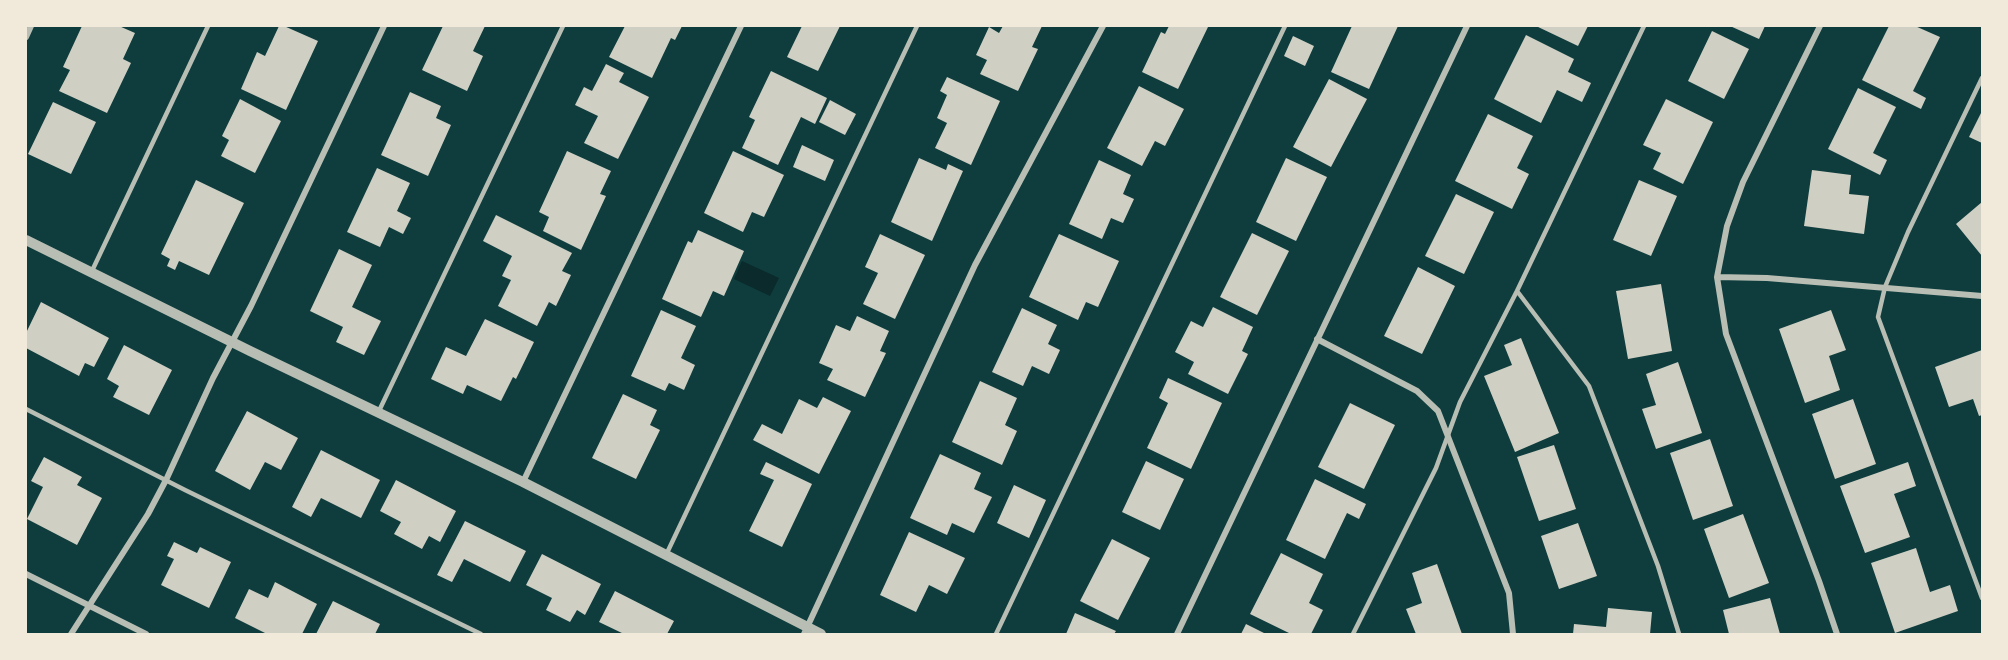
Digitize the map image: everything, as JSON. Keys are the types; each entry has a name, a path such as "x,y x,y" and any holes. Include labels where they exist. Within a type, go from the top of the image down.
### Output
{"street":[{"path":"26,37 31,26"},
{"path":"71,634 148,514 166,480 384,26"},
{"path":"523,482 741,26"},
{"path":"805,631 975,265 1103,26"},
{"path":"1178,634 1467,26"},
{"path":"1820,26 1743,182 1727,226 1717,277 1726,334 1838,634"},
{"path":"26,240 523,482 666,555 805,631 821,634"},
{"path":"1717,277 1767,278 1983,296"},
{"path":"1317,339 1417,391 1438,411 1509,593 1513,634"},
{"path":"26,574 146,634"}],"lane":[{"path":"91,273 208,26"},
{"path":"378,413 563,26"},
{"path":"666,555 917,26"},
{"path":"996,634 1285,26"},
{"path":"1353,634 1436,468 1460,402 1517,291 1644,26"},
{"path":"1983,78 1908,232 1885,287 1878,317 1983,598"},
{"path":"1517,291 1589,386 1658,566 1678,634"},
{"path":"26,409 481,634"}],"water":[{"path":"742,261 779,278 770,296 734,279"}],"building":[{"path":"82,26 119,26 135,33 123,59 131,63 107,113 59,91 70,70 63,67"},
{"path":"279,26 318,41 286,110 241,89 257,52 265,56"},
{"path":"443,26 485,26 473,51 483,56 467,91 422,70"},
{"path":"625,26 682,26 675,40 671,38 652,78 609,57"},
{"path":"802,26 840,26 818,71 787,57"},
{"path":"1003,26 1042,26 1032,47 1038,49 1018,91 980,74 987,60 976,55 989,27 999,33"},
{"path":"1169,26 1208,27 1178,89 1142,72 1161,32 1165,34"},
{"path":"1352,26 1398,26 1369,89 1331,72"},
{"path":"1536,26 1588,26 1578,46"},
{"path":"1730,26 1765,26 1759,39"},
{"path":"1889,26 1915,26 1940,37 1913,91 1926,98 1921,109 1862,80"},
{"path":"1712,31 1749,49 1724,99 1688,81"},
{"path":"1526,35 1574,59 1568,72 1591,83 1582,102 1557,90 1541,123 1494,99"},
{"path":"1293,36 1314,46 1305,66 1284,56"},
{"path":"606,64 624,73 619,82 649,97 618,159 584,143 598,116 575,105 584,87 592,91"},
{"path":"771,71 827,98 815,124 801,117 778,165 742,148 755,120 749,117"},
{"path":"947,77 1000,101 971,165 935,148 947,123 937,118 947,95 940,91"},
{"path":"1329,79 1367,99 1331,167 1293,147"},
{"path":"1139,86 1184,109 1165,146 1155,141 1142,166 1107,148"},
{"path":"1858,88 1896,107 1873,153 1887,160 1880,175 1828,149"},
{"path":"410,92 441,106 436,118 451,125 428,176 381,155"},
{"path":"240,99 281,121 255,173 221,156 229,140 222,136"},
{"path":"1666,99 1713,122 1683,184 1653,169 1661,153 1643,145"},
{"path":"830,100 856,114 845,135 819,122"},
{"path":"53,102 96,122 71,174 28,154"},
{"path":"1488,114 1533,136 1517,168 1529,174 1512,209 1455,181"},
{"path":"1982,114 1982,143 1969,137"},
{"path":"802,145 834,160 825,181 793,167"},
{"path":"567,151 611,171 600,194 606,196 581,250 543,231 549,217 539,212"},
{"path":"733,151 784,175 764,217 752,212 743,232 704,213"},
{"path":"919,158 946,170 948,164 963,171 932,241 891,222"},
{"path":"1286,158 1327,177 1296,241 1256,222"},
{"path":"1099,160 1131,175 1123,194 1134,199 1123,223 1111,218 1102,239 1069,224"},
{"path":"377,168 410,183 397,211 411,218 403,234 389,227 380,247 347,232"},
{"path":"1812,170 1851,175 1849,194 1869,196 1864,234 1804,226"},
{"path":"196,180 244,203 209,275 179,261 175,270 167,266 170,259 161,254"},
{"path":"1639,180 1677,196 1651,256 1613,240"},
{"path":"1456,194 1494,212 1464,274 1425,256"},
{"path":"1982,202 1982,256 1956,224"},
{"path":"496,215 572,253 562,271 571,275 556,306 549,302 537,326 498,306 511,280 502,276 512,256 483,241"},
{"path":"698,230 744,251 724,296 713,291 701,317 662,299 688,241 692,243"},
{"path":"1252,233 1289,251 1257,315 1220,297"},
{"path":"880,234 925,255 895,319 863,304 878,273 865,267"},
{"path":"1059,234 1119,261 1098,307 1086,302 1078,320 1029,297"},
{"path":"339,249 372,265 352,307 381,321 364,355 336,342 343,327 310,311"},
{"path":"1418,267 1455,286 1422,354 1384,336"},
{"path":"1661,284 1672,351 1628,359 1616,291"},
{"path":"41,302 109,338 94,367 85,363 79,376 26,348 26,333"},
{"path":"1213,307 1253,327 1242,351 1248,354 1228,394 1188,374 1194,362 1175,352 1191,321 1203,327"},
{"path":"1022,308 1057,325 1048,344 1060,350 1049,374 1032,366 1023,386 992,372"},
{"path":"661,310 696,326 681,358 695,365 684,390 669,383 665,391 631,376"},
{"path":"1831,310 1846,350 1829,356 1840,390 1805,403 1779,329"},
{"path":"857,316 889,331 880,351 886,353 865,397 827,380 833,369 819,363 836,325 850,331"},
{"path":"485,319 534,342 516,379 513,377 501,401 467,385 463,394 431,379 446,347 466,356"},
{"path":"1521,338 1559,433 1515,452 1484,376 1512,365 1504,345"},
{"path":"124,345 172,370 149,415 113,397 119,386 107,379"},
{"path":"1982,350 1982,415 1979,416 1973,399 1949,407 1935,367"},
{"path":"1678,362 1702,433 1656,449 1642,409 1656,405 1646,374"},
{"path":"1168,378 1222,403 1191,469 1147,448 1168,403 1159,398"},
{"path":"980,381 1017,398 1005,425 1017,431 1002,465 952,442"},
{"path":"623,394 657,410 650,425 660,430 636,479 592,458"},
{"path":"823,397 851,411 819,474 753,440 762,424 782,434 799,399 817,408"},
{"path":"1853,399 1876,464 1835,479 1812,414"},
{"path":"1350,403 1395,425 1364,489 1318,467"},
{"path":"247,411 298,438 281,470 265,462 250,490 215,471"},
{"path":"1710,439 1733,506 1693,520 1670,453"},
{"path":"1554,445 1576,509 1539,521 1517,457"},
{"path":"321,450 380,480 361,518 321,498 311,517 292,507"},
{"path":"940,454 981,473 974,489 992,497 974,533 952,523 947,535 910,518"},
{"path":"44,457 82,477 77,485 102,498 77,545 27,519 43,487 31,481"},
{"path":"1146,461 1184,479 1160,530 1122,512"},
{"path":"766,462 812,484 782,547 749,531 774,480 760,474"},
{"path":"1908,462 1916,486 1894,494 1910,537 1865,553 1840,486"},
{"path":"1315,479 1366,504 1359,519 1347,513 1325,559 1286,540"},
{"path":"396,480 456,511 440,542 429,536 422,549 394,534 401,522 380,511"},
{"path":"1014,485 1046,500 1029,538 997,523"},
{"path":"1743,514 1769,583 1729,598 1704,529"},
{"path":"465,521 526,551 510,582 464,559 452,582 437,575"},
{"path":"1578,523 1597,576 1559,589 1541,536"},
{"path":"909,532 965,558 947,594 929,585 916,612 880,595"},
{"path":"1112,539 1150,558 1118,620 1080,601"},
{"path":"174,542 197,553 200,547 231,562 209,608 161,585 174,559 167,556"},
{"path":"1916,548 1930,592 1950,585 1958,611 1895,633 1871,563"},
{"path":"1281,553 1323,574 1309,603 1323,610 1311,634 1291,634 1250,614"},
{"path":"542,554 601,584 585,615 577,610 570,622 546,610 552,598 526,585"},
{"path":"1437,564 1462,634 1416,634 1406,609 1422,603 1412,573"},
{"path":"275,582 317,604 302,634 267,634 235,618 249,589 268,598"},
{"path":"615,591 674,621 667,634 624,634 599,622"},
{"path":"1770,598 1780,634 1729,634 1723,610"},
{"path":"333,601 380,624 375,634 316,634"},
{"path":"1608,608 1652,612 1650,634 1573,634 1574,624 1606,627"},
{"path":"1075,613 1116,631 1114,634 1066,634"},
{"path":"1246,624 1266,634 1241,634"}]}
